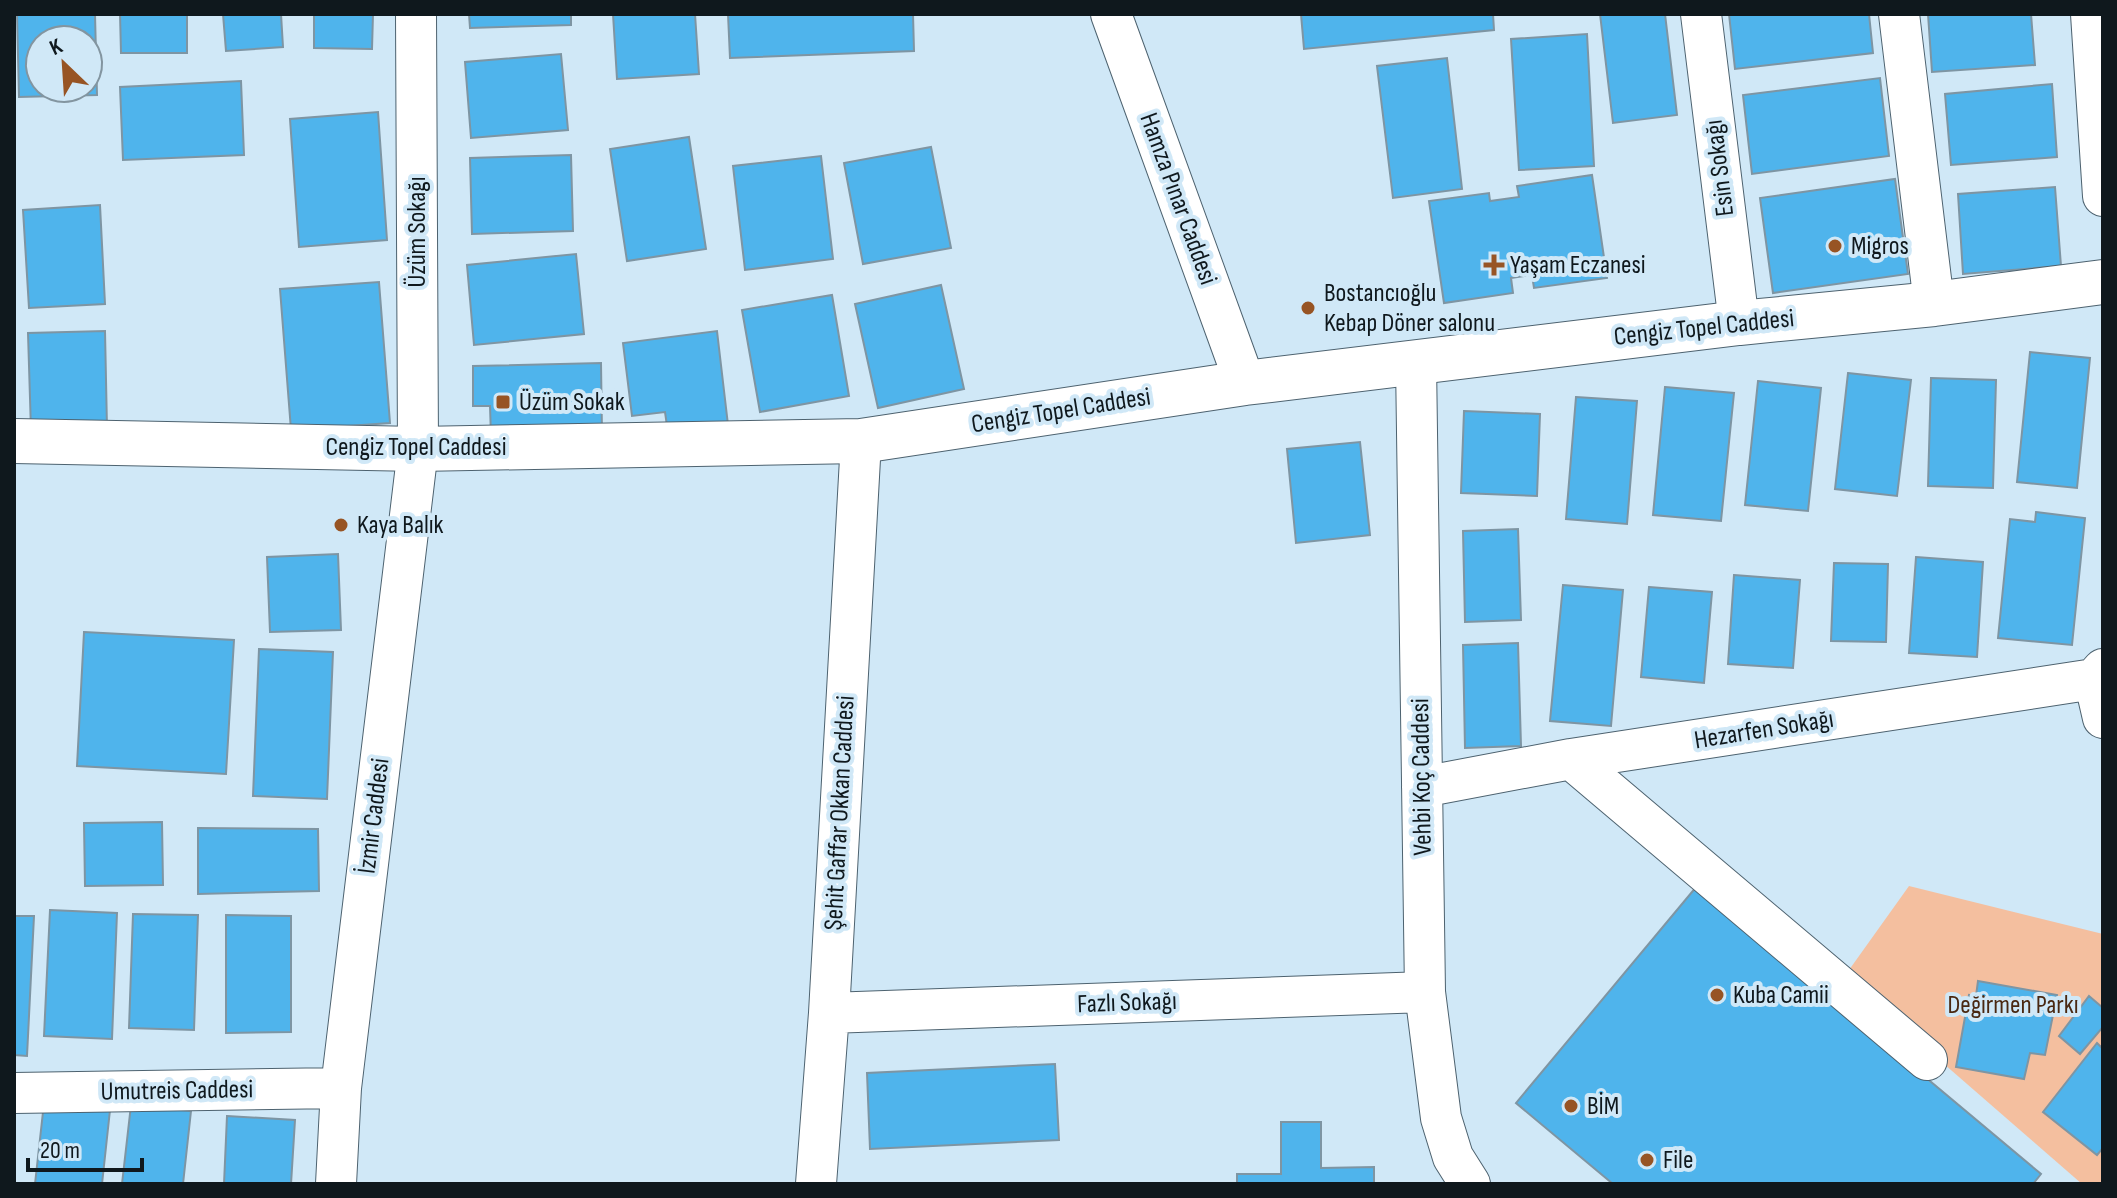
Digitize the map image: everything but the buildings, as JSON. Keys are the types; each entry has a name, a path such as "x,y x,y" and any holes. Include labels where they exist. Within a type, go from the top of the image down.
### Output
{"main road":[{"name":"Cengiz Topel Caddesi","path":"14,441 418,449 861,441 1245,383 2103,282"}],"street":[{"name":"Üzüm Sokağı","path":"416,14 418,449"},
{"name":"Hamza Pınar Caddesi","path":"1111,14 1245,383"},
{"name":"Esin Sokağı","path":"1701,14 1739,323"},
{"path":"1899,14 1934,304"},
{"path":"2091,14 2103,196"},
{"name":"Vehbi Koç Caddesi","path":"1416,362 1425,992 1441,1118 1453,1157 1470,1184"},
{"name":"Şehit Gaffar Okkan Caddesi","path":"816,1184 829,1013 861,441"},
{"name":"İzmir Caddesi","path":"336,1184 341,1088 418,449"},
{"path":"2099,674 2103,718"},
{"name":"Hezarfen Sokağı","path":"1422,787 1571,759 2099,674"},
{"path":"1571,759 1927,1060"},
{"name":"Fazlı Sokağı","path":"829,1013 1425,992"},
{"name":"Umutreis Caddesi","path":"14,1093 341,1088"}],"green space":[{"name":"Değirmen Parkı","path":"1909,886 2103,934 2103,1184 2082,1184 1844,977"}],"place":[{"name":"Migros","path":"1835,246"},
{"name":"Yaşam Eczanesi","path":"1494,265"},
{"name":"Bostancıoğlu Kebap Döner salonu","path":"1308,308"},
{"name":"Üzüm Sokak","path":"503,402"},
{"name":"Kaya Balık","path":"341,525"},
{"name":"Kuba Camii","path":"1717,995"},
{"name":"BİM","path":"1571,1106"},
{"name":"File","path":"1647,1160"}]}
